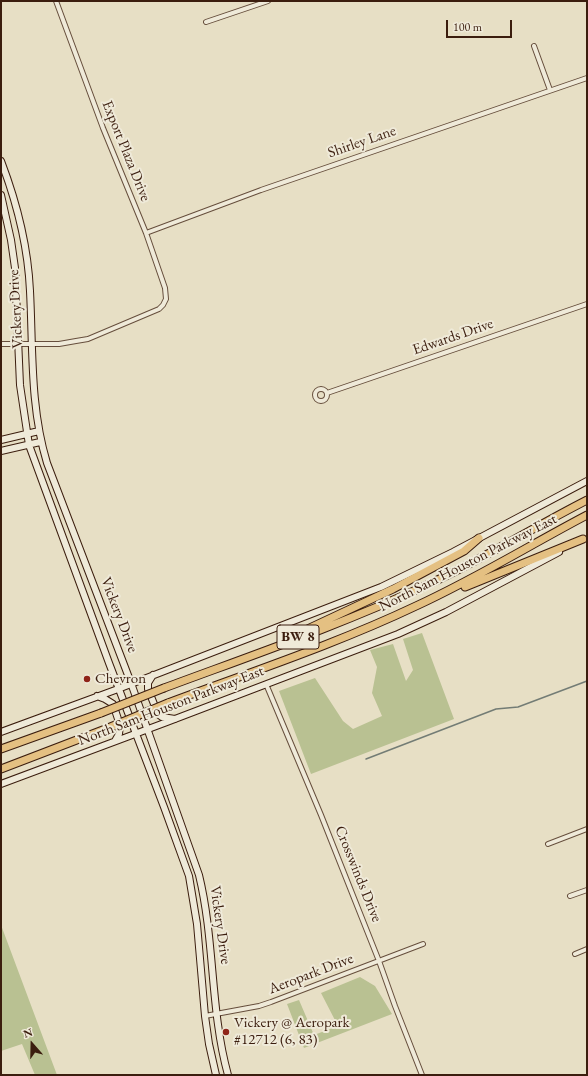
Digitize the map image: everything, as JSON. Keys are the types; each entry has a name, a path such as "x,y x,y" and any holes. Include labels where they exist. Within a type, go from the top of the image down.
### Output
{"highway":[{"name":"North Sam Houston Parkway East","path":"1,749 101,713 364,612 431,583 587,500"},
{"name":"North Sam Houston Parkway East","path":"1,769 168,703 338,639 417,606 587,516"},
{"path":"251,656 393,589 464,551 479,538"},
{"path":"417,606 585,538"}],"main road":[{"name":"Vickery Drive","path":"1,162 17,212 27,261 30,291 31,344 35,407 40,442 131,684 199,875 204,893 212,956 219,1036 228,1075"},
{"name":"Vickery Drive","path":"1,195 10,233 15,268 20,385 29,445 118,689 136,733 189,876 197,924 205,1016 216,1075"},
{"path":"1,440 39,431"},
{"path":"1,451 40,442"},
{"name":"North Sam Houston Parkway East","path":"1,732 118,689 381,587 453,552 587,481"},
{"path":"48,496 58,492"},
{"name":"North Sam Houston Parkway East","path":"1,784 351,653 445,613 585,538"},
{"path":"70,558 82,554"},
{"path":"153,675 148,683 148,689 158,714 162,717 175,719"},
{"path":"97,696 113,704 120,725 119,734 115,741"},
{"path":"164,807 174,804"},
{"path":"197,924 207,923"}],"street":[{"name":"Export Plaza Drive","path":"31,344 59,344 88,339 159,309 166,299 165,288 146,233 56,1"},
{"path":"206,22 268,1"},
{"path":"534,46 550,90"},
{"name":"Shirley Lane","path":"146,233 261,190 587,78"},
{"name":"Edwards Drive","path":"327,393 587,304"},
{"path":"1,344 31,344"},
{"name":"Crosswinds Drive","path":"266,684 321,815 422,1075"},
{"path":"548,844 587,829"},
{"path":"570,896 587,890"},
{"name":"Aeropark Drive","path":"205,1016 265,1004 423,944"},
{"path":"575,954 587,949"}],"green space":[{"path":"422,633 454,719 311,774 279,691 315,678 343,721 353,729 382,716 372,693 377,667 370,650 393,644 406,681 413,670 403,639"},
{"path":"1,925 57,1075 35,1075 22,1044 1,1051"},
{"path":"360,977 375,986 392,1014 304,1048 287,1004 299,1000 314,1035 338,1026 321,993"}],"waterway":[{"path":"366,759 496,709 518,707 587,681"}],"place":[{"name":"Chevron","path":"87,679"},
{"name":"Vickery @ Aeropark #12712 (6, 83)","path":"226,1032"}]}
